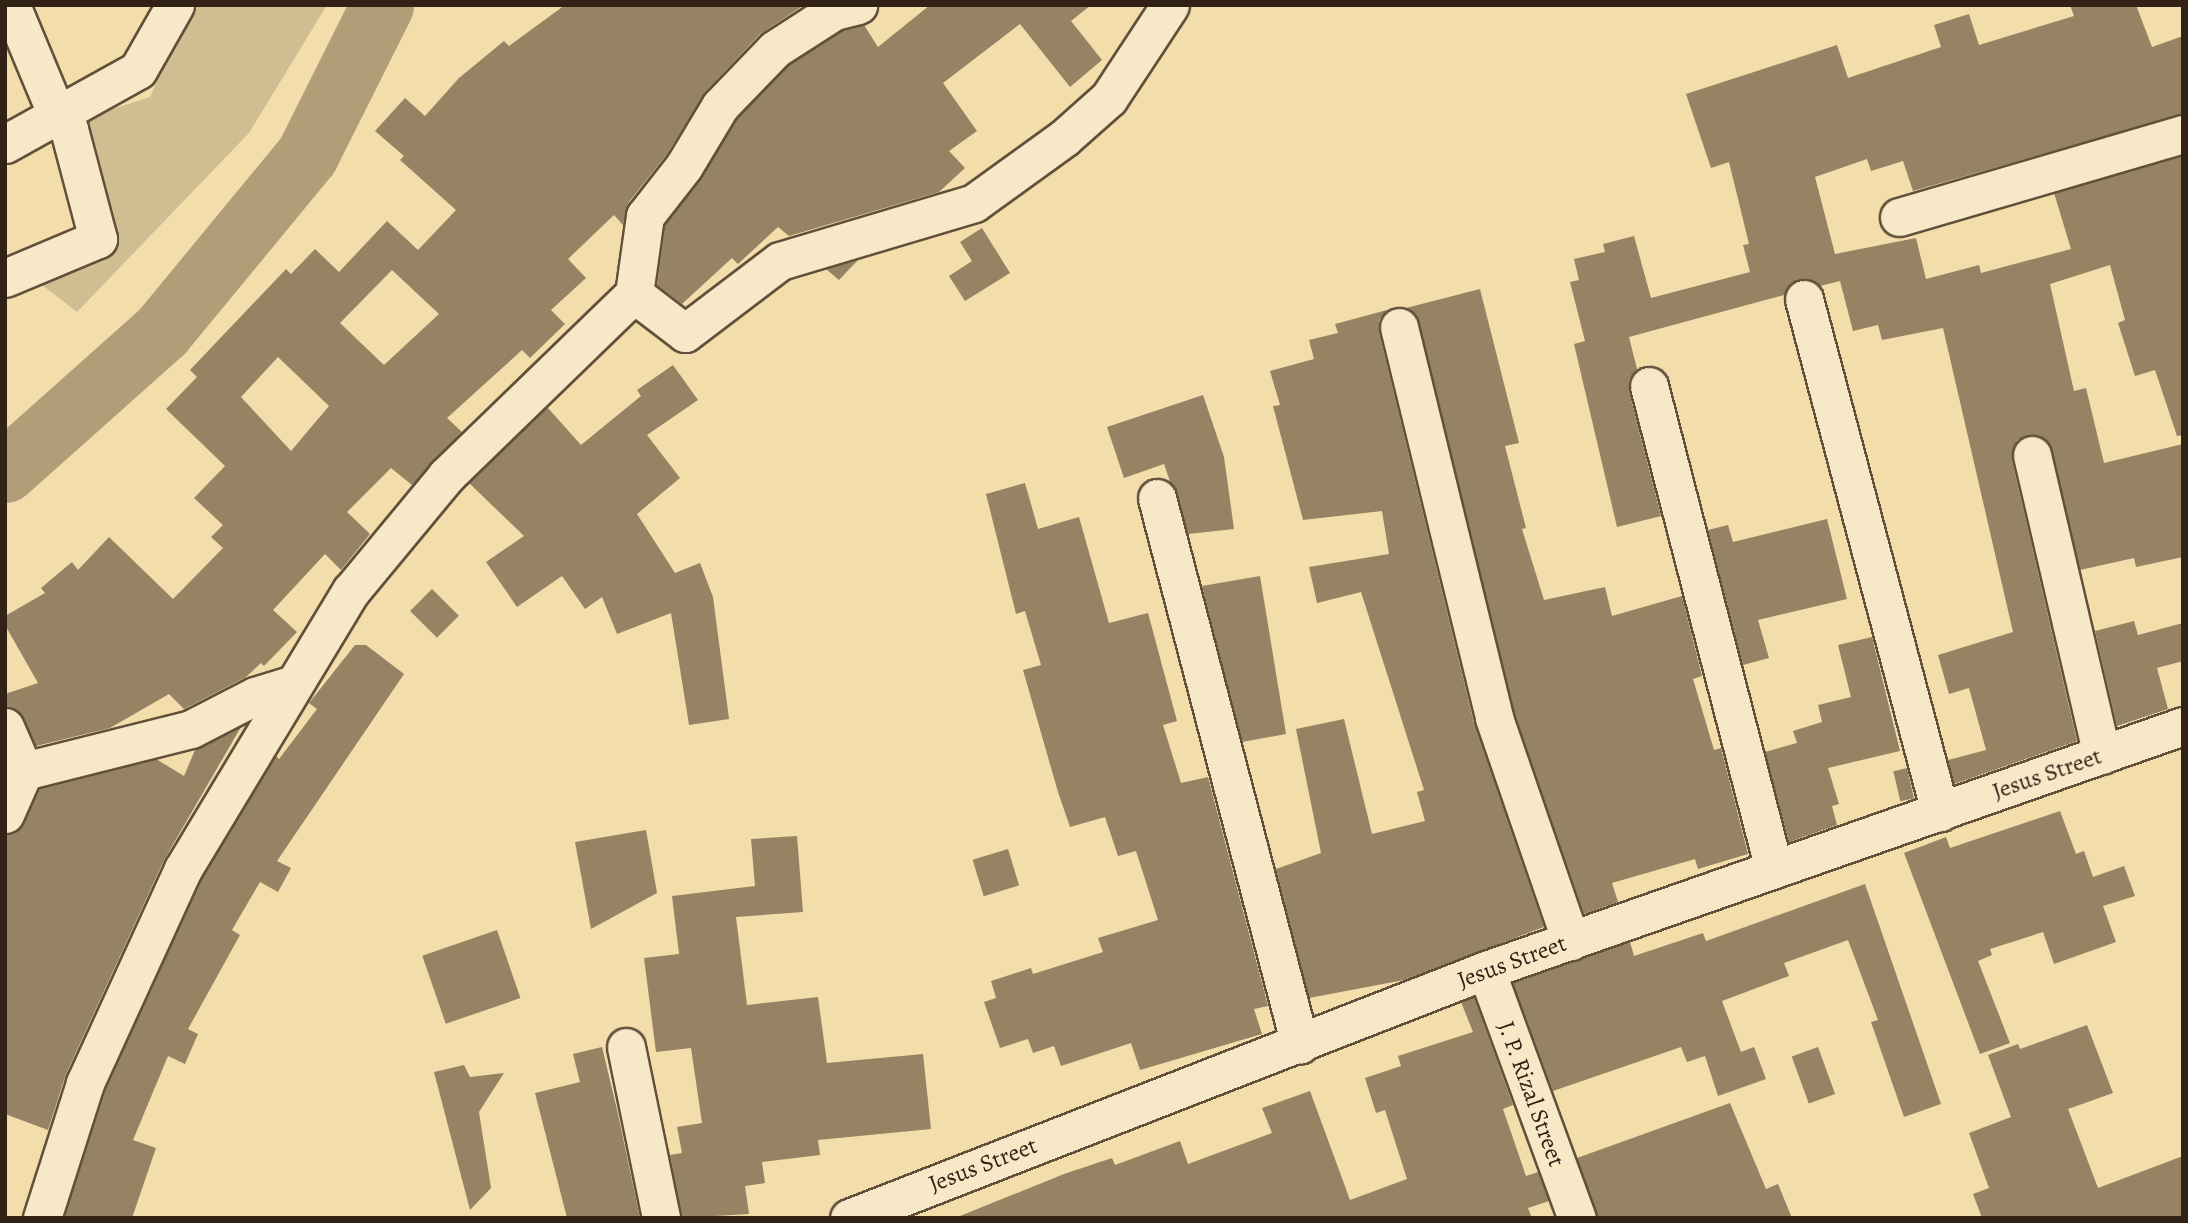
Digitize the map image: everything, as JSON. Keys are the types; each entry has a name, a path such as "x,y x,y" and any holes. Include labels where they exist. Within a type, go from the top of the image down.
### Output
{"street":[{"path":"5,278 98,239 69,130 58,118 11,5"},
{"path":"5,144 58,118 138,70 175,5"},
{"path":"42,1218 85,1083 128,984 183,869 351,592 446,476 634,294 645,216 684,166 720,106 775,49 834,10 858,5"},
{"path":"634,294 685,333 780,261 974,203 1064,138 1109,98 1170,5"},
{"path":"1899,217 2180,143"},
{"path":"1804,299 1940,812"},
{"path":"1399,327 1494,718 1571,941"},
{"path":"1649,386 1774,869"},
{"path":"2032,455 2102,755"},
{"path":"1157,498 1300,1045"},
{"path":"24,771 191,729 255,696 294,684"},
{"name":"Jesus Street","path":"849,1218 898,1208 1486,970 2183,726"},
{"path":"5,727 24,771 5,814"},
{"name":"J. P. Rizal Street","path":"1486,970 1577,1218"},
{"path":"626,1047 661,1218"}],"shaded area":[{"path":"190,5 327,5 249,133 77,312 42,285 103,211 90,173 88,117 150,97"}],"building":[{"path":"565,5 804,5 760,34 705,92 667,154 628,203 623,225 614,215 568,259 586,278 551,310 565,324 530,358 522,350 447,418 462,432 412,485 391,468 347,512 370,534 341,570 325,554 273,610 297,632 264,666 261,663 246,677 184,709 169,694 110,728 36,746 24,718 5,706 5,694 38,683 5,625 5,616 45,593 41,588 72,562 78,570 109,537 173,599 223,548 211,537 223,525 194,498 225,466 166,409 197,377 190,370 286,269 291,274 315,249 339,272 387,221 418,250 456,210 400,160 404,156 375,131 405,98 425,116 459,78 504,41 509,46","holes":["392,270 439,314 384,365 340,323","278,357 329,406 291,451 241,397"]},
{"path":"930,5 1091,5 1071,21 1102,60 1070,87 1020,24 943,83 977,131 949,151 965,168 939,192 789,236 778,227 738,264 732,258 682,304 657,285 665,224 702,177 737,119 788,65 842,31 864,25 878,47"},
{"path":"2070,5 2136,5 2152,47 2183,36 2183,114 1913,191 1903,161 1871,171 1867,159 1815,177 1835,254 1916,238 1926,279 1979,265 1981,273 2071,249 2054,193 2183,156 2183,435 2177,436 2155,370 2135,376 2118,323 2125,320 2110,265 2050,284 2074,391 2086,388 2104,463 2183,444 2183,557 2136,567 2134,558 2080,570 2052,450 2037,435 2017,440 2012,460 2077,741 1954,784 1948,760 1986,750 1969,688 1949,694 1938,655 2013,632 1943,328 1882,340 1878,325 1853,331 1840,281 1820,286 1799,279 1784,295 1629,337 1637,369 1629,380 1629,391 1661,516 1617,527 1574,344 1585,341 1570,282 1579,280 1574,259 1605,252 1603,244 1634,236 1651,298 1750,272 1743,245 1749,244 1729,162 1711,168 1686,94 1837,45 1848,78 1941,47 1934,25 1969,14 1979,45 2074,16"},
{"path":"982,228 1010,273 965,301 949,276 972,261 960,242"},
{"path":"858,260 839,280 826,269"},
{"path":"1480,289 1519,443 1505,446 1526,528 1522,529 1544,600 1605,587 1612,616 1682,596 1702,676 1693,679 1714,750 1721,748 1748,854 1698,869 1695,859 1612,883 1618,902 1584,914 1514,712 1419,322 1406,308"},
{"path":"1387,310 1379,320 1379,332 1474,723 1544,927 1404,980 1309,998 1276,869 1321,853 1296,729 1344,719 1372,834 1425,821 1417,792 1424,790 1361,592 1317,603 1309,567 1389,554 1382,511 1303,520 1273,406 1280,405 1270,371 1314,359 1309,340 1338,333 1335,324"},
{"path":"673,365 698,400 647,435 680,478 637,514 675,573 700,563 713,597 729,719 689,725 671,613 617,634 602,597 585,609 562,576 517,607 486,562 524,536 469,483 547,407 581,445 641,396 637,390"},
{"path":"1203,395 1224,457 1234,529 1188,534 1164,464 1124,478 1107,427"},
{"path":"1025,483 1038,529 1079,517 1109,623 1148,613 1177,721 1163,725 1181,783 1208,777 1268,1006 1254,1009 1262,1034 1140,1070 1131,1043 1061,1066 1054,1046 1033,1053 1028,1039 1000,1048 984,1002 996,998 991,981 1031,968 1033,974 1103,952 1098,938 1158,920 1136,851 1118,856 1105,817 1070,827 1058,792 1023,670 1041,665 1025,611 1016,614 986,494"},
{"path":"1827,519 1847,599 1758,620 1769,658 1743,665 1708,530 1728,525 1733,542"},
{"path":"1260,576 1286,734 1242,742 1202,586"},
{"path":"432,589 459,616 437,638 410,611"},
{"path":"2134,621 2138,635 2183,623 2183,661 2157,668 2168,709 2117,726 2095,631"},
{"path":"1872,637 1900,751 1828,768 1839,804 1832,806 1837,825 1789,842 1765,752 1797,743 1793,731 1822,722 1818,705 1851,697 1838,645"},
{"path":"355,645 366,645 404,674 277,861 291,868 278,892 260,882 232,930 240,935 188,1029 198,1034 185,1064 168,1056 133,1140 156,1148 132,1218 64,1218 105,1091 202,879 276,756 279,759 317,709 309,703"},
{"path":"241,727 164,860 66,1074 48,1130 5,1114 5,835 24,823 39,789 156,759 184,776 195,750"},
{"path":"1907,768 1914,798 1900,801 1893,771"},
{"path":"2060,811 2076,854 2084,851 2093,877 2124,866 2135,896 2103,906 2116,942 2054,964 2043,932 1990,949 1992,955 1978,961 2010,1043 1980,1054 1904,853 1946,837 1950,848"},
{"path":"646,830 657,893 591,929 575,842"},
{"path":"797,836 803,912 736,917 747,1005 818,997 827,1063 923,1054 931,1129 818,1140 820,1155 762,1162 765,1183 745,1186 749,1214 681,1218 670,1155 682,1153 677,1127 702,1123 691,1048 656,1052 644,958 679,954 672,896 755,886 751,839"},
{"path":"1008,849 1019,885 984,896 973,860"},
{"path":"1865,884 1941,1104 1904,1117 1871,1022 1878,1020 1848,940 1784,963 1789,976 1722,1001 1741,1052 1754,1047 1766,1079 1718,1096 1705,1056 1687,1062 1681,1047 1553,1091 1513,983 1630,942 1634,956 1703,933 1706,941"},
{"path":"497,930 520,998 446,1024 422,956"},
{"path":"1474,997 1513,1105 1503,1109 1526,1176 1538,1172 1549,1201 1528,1208 1532,1218 955,1218 1064,1174 1112,1158 1115,1165 1180,1141 1188,1164 1272,1133 1262,1108 1310,1091 1350,1200 1407,1179 1385,1110 1376,1113 1365,1078 1401,1066 1398,1056 1473,1032 1461,1002"},
{"path":"2087,1025 2113,1093 2068,1109 2098,1188 2183,1156 2183,1218 1982,1218 1973,1194 1989,1188 1969,1133 2011,1117 1988,1055 2018,1044 2020,1049"},
{"path":"602,1047 640,1218 567,1218 535,1093 580,1082 573,1054"},
{"path":"1818,1047 1835,1094 1809,1104 1792,1057"},
{"path":"464,1065 470,1077 504,1073 479,1112 491,1188 470,1210 434,1072"},
{"path":"1730,1103 1766,1189 1778,1184 1792,1218 1597,1218 1577,1158"}],"waterway":[{"path":"5,471 162,331 307,155 382,5"}]}
